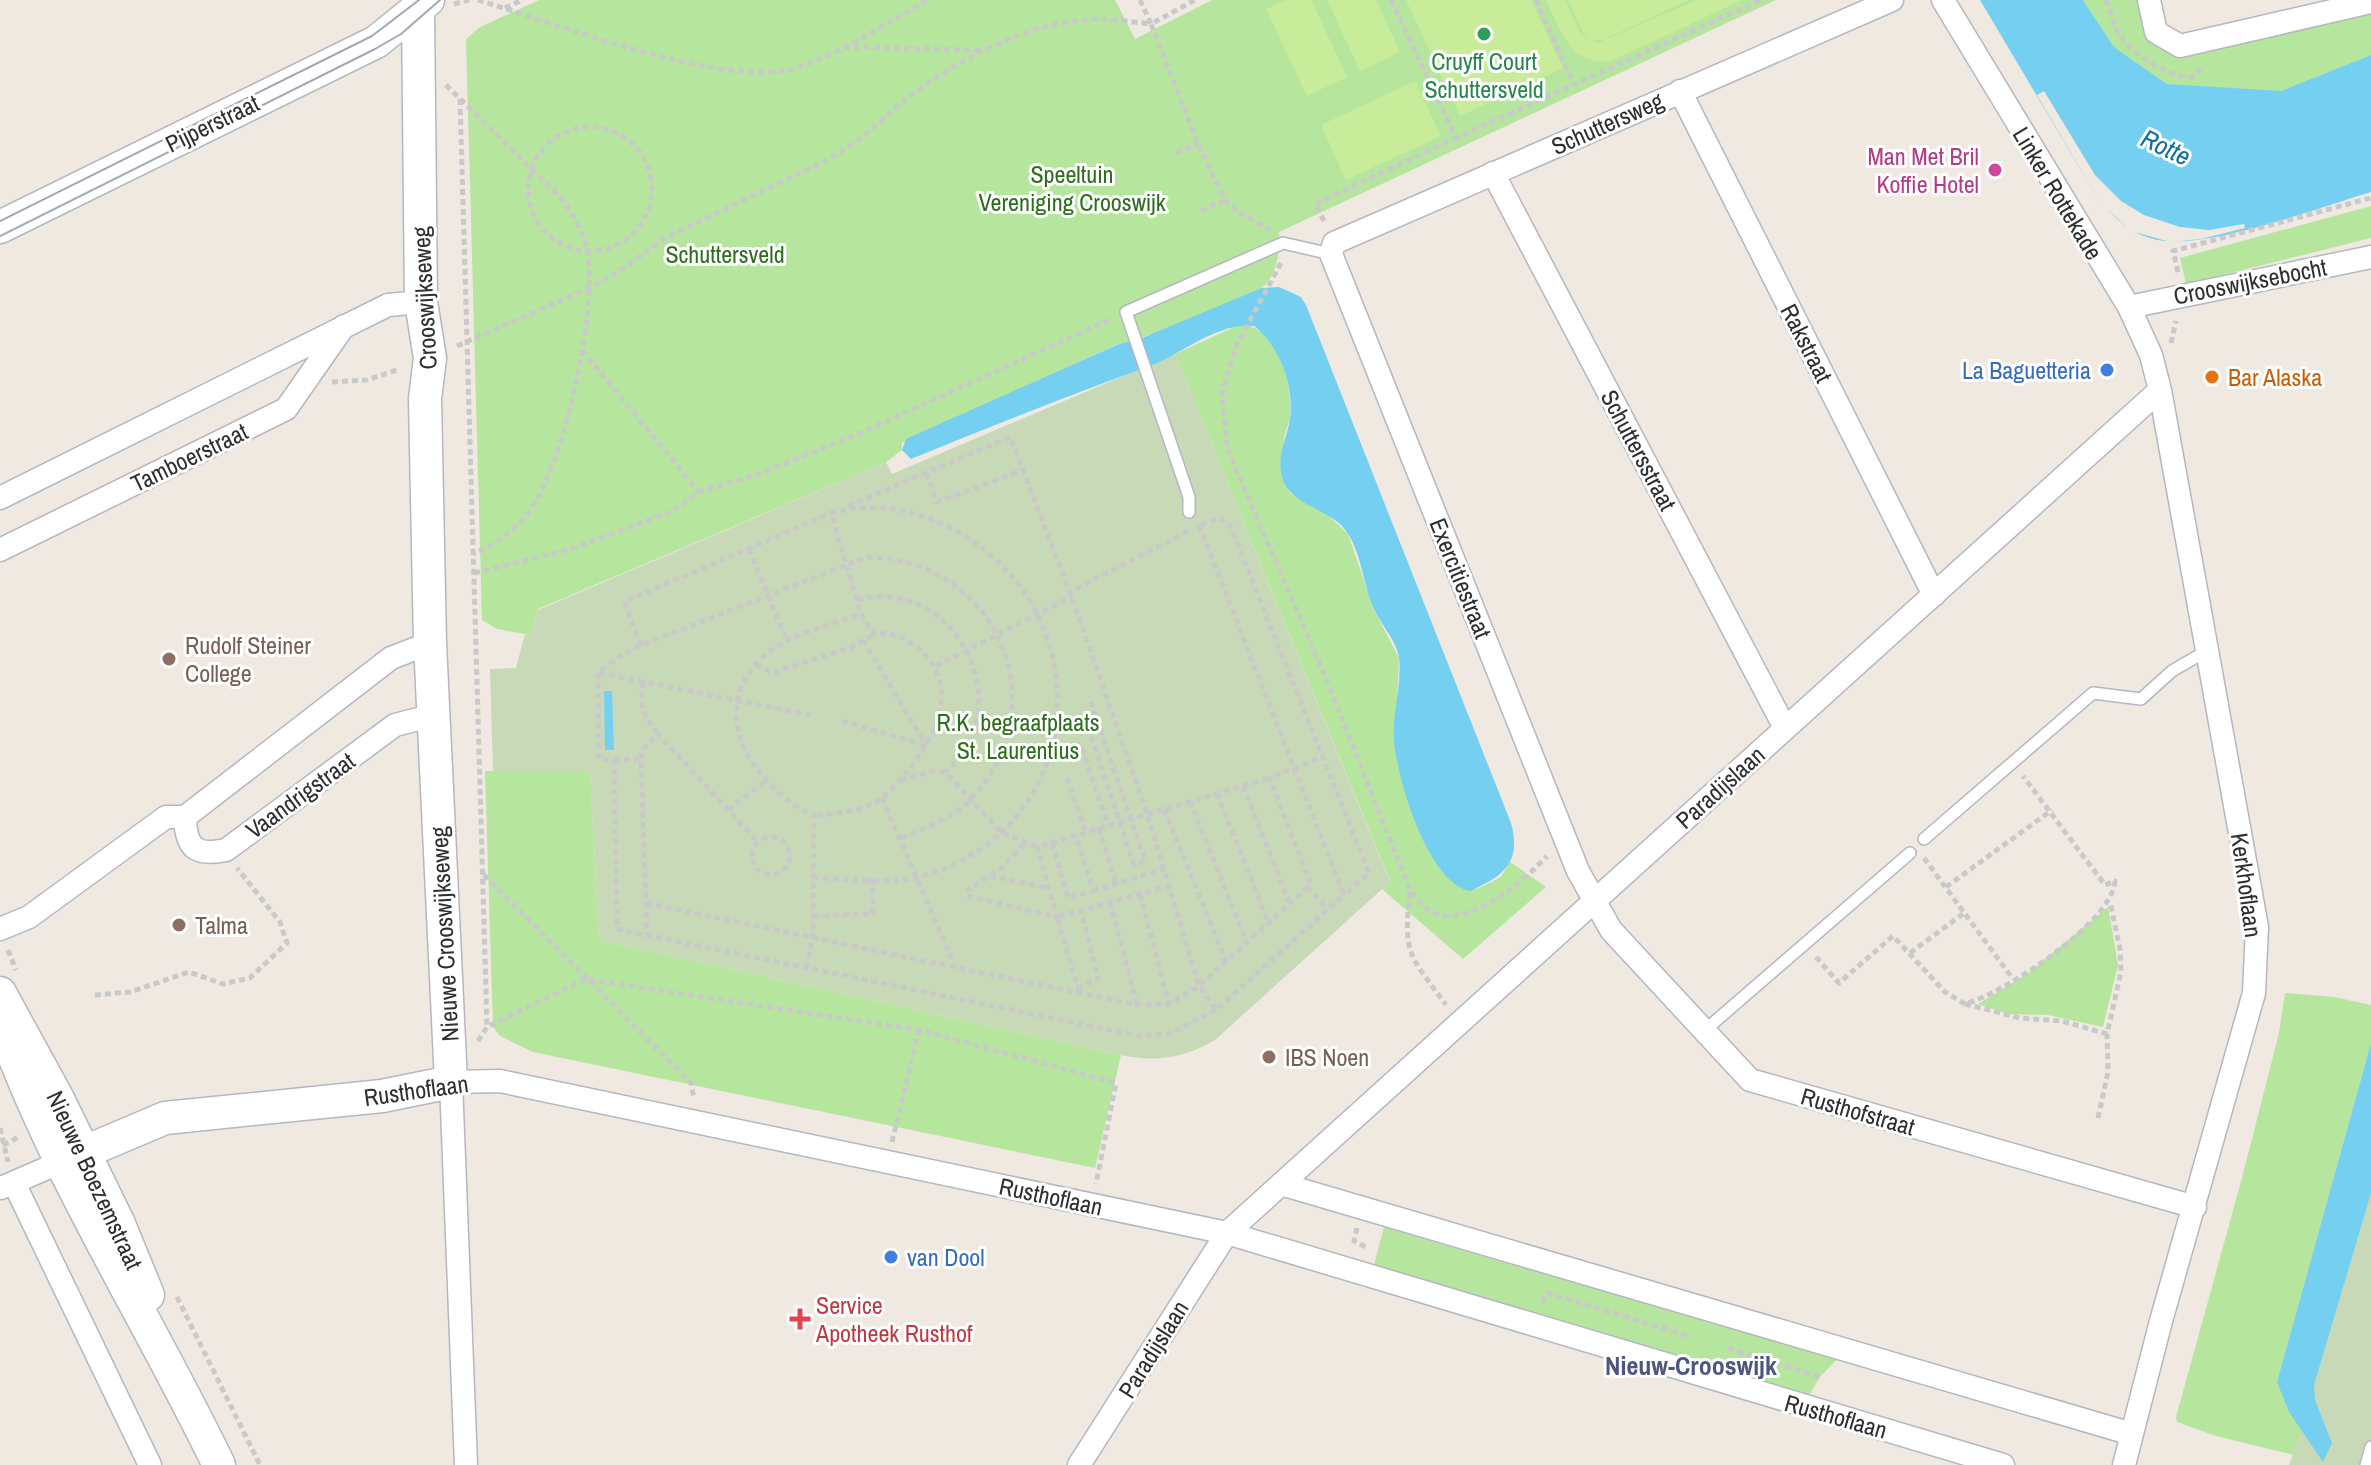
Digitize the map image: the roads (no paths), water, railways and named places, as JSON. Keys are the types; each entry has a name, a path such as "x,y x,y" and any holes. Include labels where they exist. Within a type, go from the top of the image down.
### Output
{"street":[{"name":"Schuttersweg","path":"1331,254 1334,243 1892,0"},
{"name":"Linker Rottekade","path":"1943,0 2129,307 2144,336 2160,390"},
{"path":"2149,0 2156,32 2180,46 2371,2"},
{"name":"Crooswijkseweg","path":"421,3 417,56 421,302 430,358 425,399 430,643"},
{"name":"Pijperstraat","path":"0,227 376,42 421,3"},
{"name":"Rakstraat","path":"1680,91 1934,595"},
{"name":"Schuttersstraat","path":"1493,173 1785,728"},
{"name":"Exercitiestraat","path":"1331,254 1593,901"},
{"name":"Crooswijksebocht","path":"2129,307 2371,257"},
{"name":"Tamboerstraat","path":"0,498 345,325 388,305 421,302"},
{"name":"Tamboerstraat","path":"0,550 286,409 345,325"},
{"name":"Paradijslaan","path":"1079,1465 1227,1233 2160,390"},
{"name":"Kerkhoflaan","path":"2124,1465 2254,993 2257,927 2160,390"},
{"path":"0,929 29,917 166,817 185,817 391,658 430,643"},
{"name":"Nieuwe Crooswijkseweg","path":"430,643 466,1465"},
{"name":"Vaandrigstraat","path":"185,817 185,835 193,847 207,854 226,850 395,725 434,715"},
{"name":"Rusthofstraat","path":"1593,901 1611,930 1750,1080 2195,1207"},
{"name":"Nieuwe Boezemstraat","path":"0,993 51,1086 72,1157"},
{"name":"Nieuwe Boezemstraat","path":"0,1019 72,1157 129,1297 175,1374 219,1465"},
{"name":"Rusthoflaan","path":"72,1157 165,1118 382,1096 451,1082 500,1081 1227,1233 2003,1465"},
{"path":"72,1157 7,1186 150,1465"},
{"path":"1281,1184 2132,1434"}],"lane":[{"path":"1189,512 1189,497 1126,312 1283,243 1331,254"},
{"path":"1924,839 2093,693 2141,699 2172,671 2209,650"},
{"path":"1704,1031 1910,853"},
{"path":"2366,1465 2371,1447"}],"water":[{"name":"Rotte","path":"1980,0 2083,0 2114,47 2167,84 2281,91 2371,55 2371,192 2259,227 2198,240 2171,241 2140,234 2116,218 2091,187"},
{"path":"1279,287 1301,297 1306,305 1511,823 1514,837 1512,858 1492,880 1470,891 1455,884 1441,870 1429,851 1409,804 1394,742 1399,657 1370,599 1358,554 1341,525 1299,499 1282,477 1281,456 1291,411 1288,384 1272,345 1254,326 1215,333 1152,365 911,459 902,450 906,439 1119,344 1142,338 1262,288"},
{"path":"604,691 612,691 614,750 605,750"},
{"path":"2371,1043 2371,1193 2314,1385 2315,1400 2332,1443 2323,1462 2289,1412 2277,1382"}],"tram line":[{"path":"0,221 372,36 419,0"},
{"path":"0,236 375,49 401,34 440,0"}],"place":[{"name":"Cruyff Court Schuttersveld","path":"1484,34"},
{"name":"Man Met Bril Koffie Hotel","path":"1995,170"},
{"name":"La Baguetteria","path":"2107,370"},
{"name":"Bar Alaska","path":"2212,377"},
{"name":"Rudolf Steiner College","path":"169,659"},
{"name":"Talma","path":"179,925"},
{"name":"IBS Noen","path":"1269,1057"},
{"name":"van Dool","path":"891,1257"},
{"name":"Service Apotheek Rusthof","path":"800,1319"}],"district":[{"name":"Nieuw-Crooswijk","path":"1691,1365"}],"park label":[{"name":"Speeltuin Vereniging Crooswijk","path":"1072,188"},
{"name":"Schuttersveld","path":"725,254"},
{"name":"R.K. begraafplaats St. Laurentius","path":"1018,736"}]}
